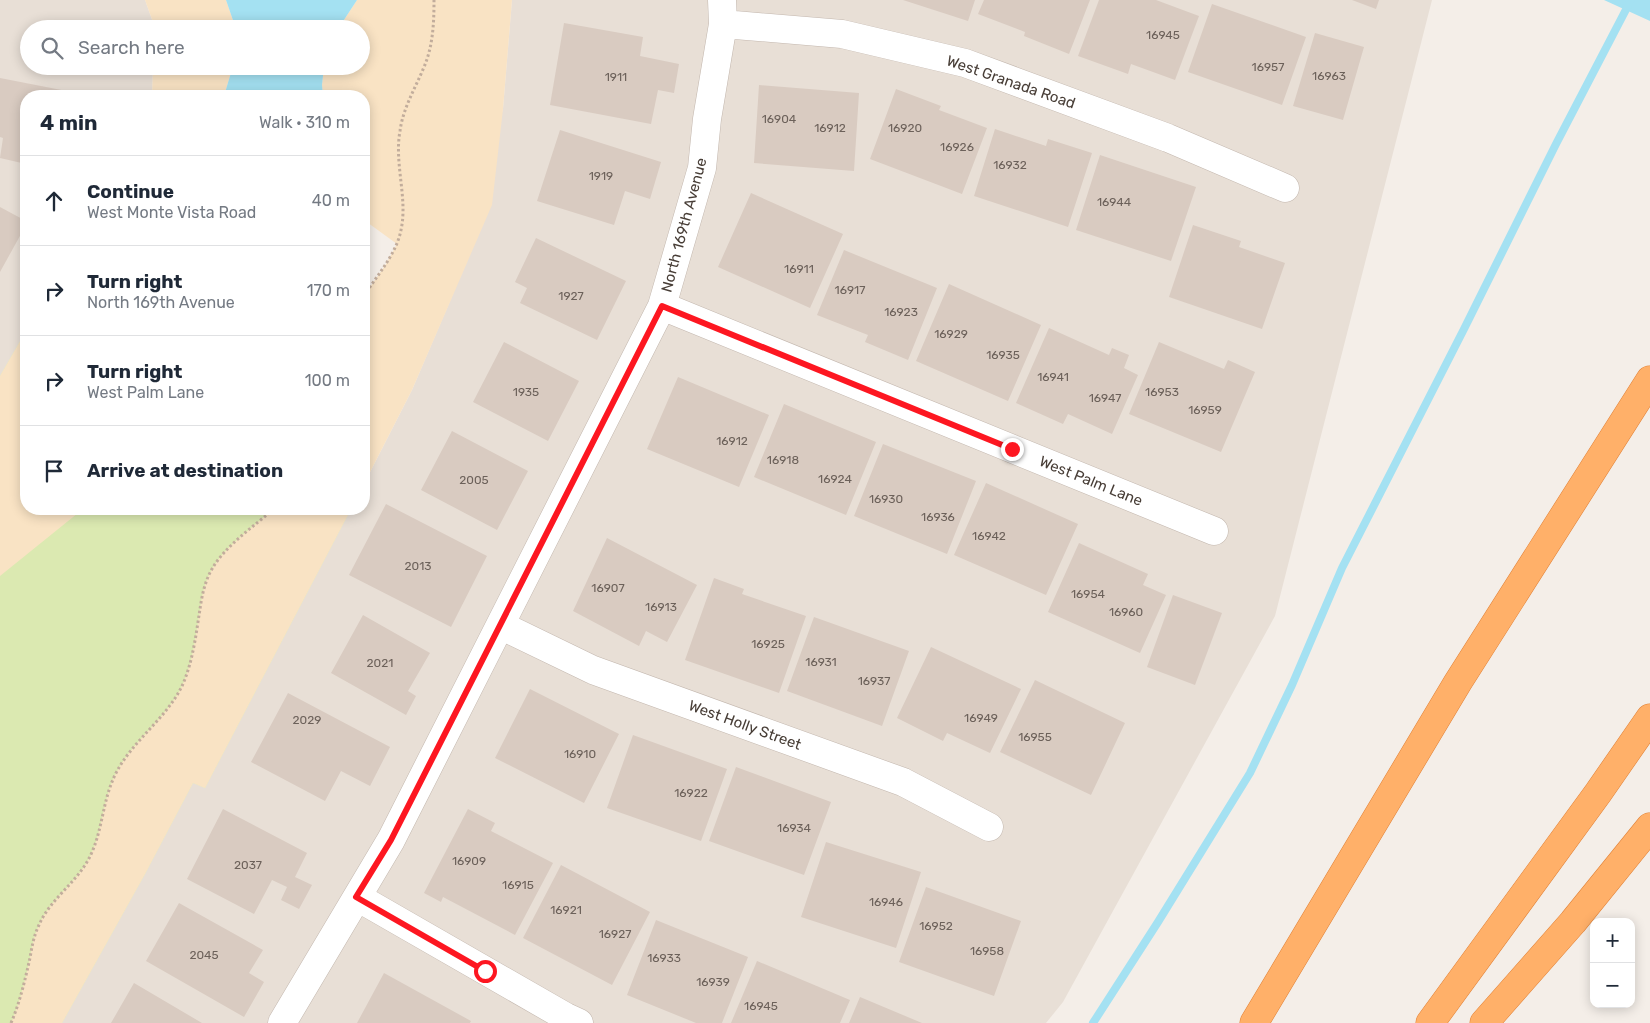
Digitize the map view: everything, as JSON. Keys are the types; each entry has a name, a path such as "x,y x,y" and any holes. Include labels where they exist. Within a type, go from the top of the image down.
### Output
{"highway":[{"path":"1254,1023 1458,682 1650,380"},
{"path":"1430,1023 1598,793 1650,718"},
{"path":"1484,1023 1573,922 1650,827"}],"street":[{"name":"West Granada Road","path":"722,12 842,34 966,63 1168,138 1285,188"},
{"name":"North 169th Avenue","path":"282,1023 391,840 662,306 702,168 722,12"},
{"name":"West Palm Lane","path":"662,306 1214,532"},
{"name":"West Holly Street","path":"500,625 593,670 903,782 989,827"},
{"path":"356,897 579,1023"}],"path":[{"path":"370,287 397,244 402,229 398,151 399,133 404,114 430,50 433,33 434,0"},
{"path":"11,1023 20,1000 34,936 44,914 80,874 88,862 94,850 109,788 124,757 164,712 182,685 192,657 202,595 212,569 228,549 267,515"}],"shaded area":[{"path":"0,0 145,0 152,20 20,20 20,75 153,75 152,90 20,90 20,341 0,376"},
{"path":"512,0 1432,0 1275,616 1063,1002 1046,1023 62,1023 193,783 205,788 348,515 370,515 370,472 412,390 453,294 503,109"}],"green space":[{"path":"20,341 20,515 348,515 205,788 193,783 62,1023 0,1023 0,376"}],"sand":[{"path":"145,0 226,0 233,20 152,20"},
{"path":"357,0 512,0 503,109 492,205 412,390 370,472 370,287 397,244 370,224 370,90 322,90 323,75 370,75 370,20 344,20"},
{"path":"153,75 230,75 226,90 152,90"},
{"path":"20,341 20,515 76,515 0,576 0,376"},
{"path":"266,515 348,515 205,788 193,783 62,1023 11,1023 22,991 37,929 44,915 87,862 99,833 108,792 123,761 167,709 182,686 191,658 206,583 224,552"}],"water":[{"path":"226,0 357,0 344,20 233,20"},
{"path":"1604,0 1650,0 1650,21"},
{"path":"230,75 323,75 322,90 226,90"}],"building":[{"path":"903,0 975,0 968,21"},
{"path":"984,0 1090,0 1069,54 1024,36 1025,32 978,14"},
{"path":"1099,0 1156,0 1199,16 1175,80 1131,64 1128,74 1078,56"},
{"path":"1352,0 1379,0 1376,9"},
{"path":"1212,4 1306,37 1282,105 1188,72"},
{"path":"564,23 643,37 640,56 679,64 674,93 658,90 651,124 550,105"},
{"path":"1315,33 1364,47 1343,120 1293,106"},
{"path":"0,78 61,90 20,90 20,163 0,158 3,138 0,137"},
{"path":"759,85 859,93 854,171 754,163"},
{"path":"896,89 941,106 939,110 987,128 962,194 870,159"},
{"path":"995,129 1046,146 1048,139 1092,153 1068,227 974,196"},
{"path":"560,130 661,162 650,199 625,191 614,225 537,201"},
{"path":"1100,155 1196,187 1171,261 1076,230"},
{"path":"751,193 843,234 810,308 718,267"},
{"path":"0,207 20,218 20,236 0,272"},
{"path":"1193,225 1241,241 1239,247 1285,263 1262,329 1169,297"},
{"path":"536,238 626,281 597,340 520,303 527,288 515,282"},
{"path":"844,250 937,288 908,360 865,342 868,335 817,315"},
{"path":"949,284 1041,325 1008,401 916,361"},
{"path":"1049,328 1109,355 1112,348 1129,355 1124,368 1138,375 1112,434 1068,414 1063,424 1016,403"},
{"path":"504,342 579,381 548,441 473,402"},
{"path":"1159,342 1224,369 1228,360 1255,372 1221,452 1129,414"},
{"path":"678,377 769,415 739,487 647,449"},
{"path":"784,404 876,442 846,515 754,477"},
{"path":"452,431 528,471 497,530 421,490"},
{"path":"883,444 976,481 947,554 854,516"},
{"path":"986,483 1078,524 1046,595 954,555"},
{"path":"386,504 487,556 451,627 349,575"},
{"path":"607,538 697,585 667,642 646,631 639,646 573,611"},
{"path":"1079,543 1148,574 1143,585 1166,595 1140,653 1048,612"},
{"path":"714,578 744,589 742,594 806,616 779,693 685,660"},
{"path":"1173,595 1222,613 1195,685 1147,667"},
{"path":"363,615 430,653 408,691 416,696 406,715 331,673"},
{"path":"814,617 909,651 882,726 787,691"},
{"path":"931,647 1021,689 990,753 947,733 943,741 897,718"},
{"path":"1035,680 1125,723 1091,795 1000,752"},
{"path":"530,689 619,734 584,803 495,758"},
{"path":"288,693 390,747 370,786 341,771 325,801 251,762"},
{"path":"633,735 727,769 701,841 607,808"},
{"path":"736,767 831,802 804,875 709,841"},
{"path":"223,809 307,853 295,877 312,885 299,909 281,900 287,887 272,880 254,914 187,879"},
{"path":"468,809 495,823 491,831 553,863 515,935 443,897 441,902 424,893"},
{"path":"826,842 921,872 896,948 801,917"},
{"path":"561,865 650,912 612,985 523,938"},
{"path":"926,887 1021,921 994,996 899,962"},
{"path":"179,903 263,950 249,973 264,982 244,1017 146,961"},
{"path":"656,920 748,957 722,1023 696,1023 627,995"},
{"path":"757,961 850,1000 840,1023 731,1023"},
{"path":"384,973 471,1021 470,1023 357,1023"},
{"path":"134,983 202,1023 111,1023"},
{"path":"860,997 922,1023 849,1023"}],"waterway":[{"path":"1093,1023 1250,773 1292,685 1342,568 1556,144 1631,0"}],"route":[{"path":"485,971 356,897 391,840 662,306 1012,449"}]}
